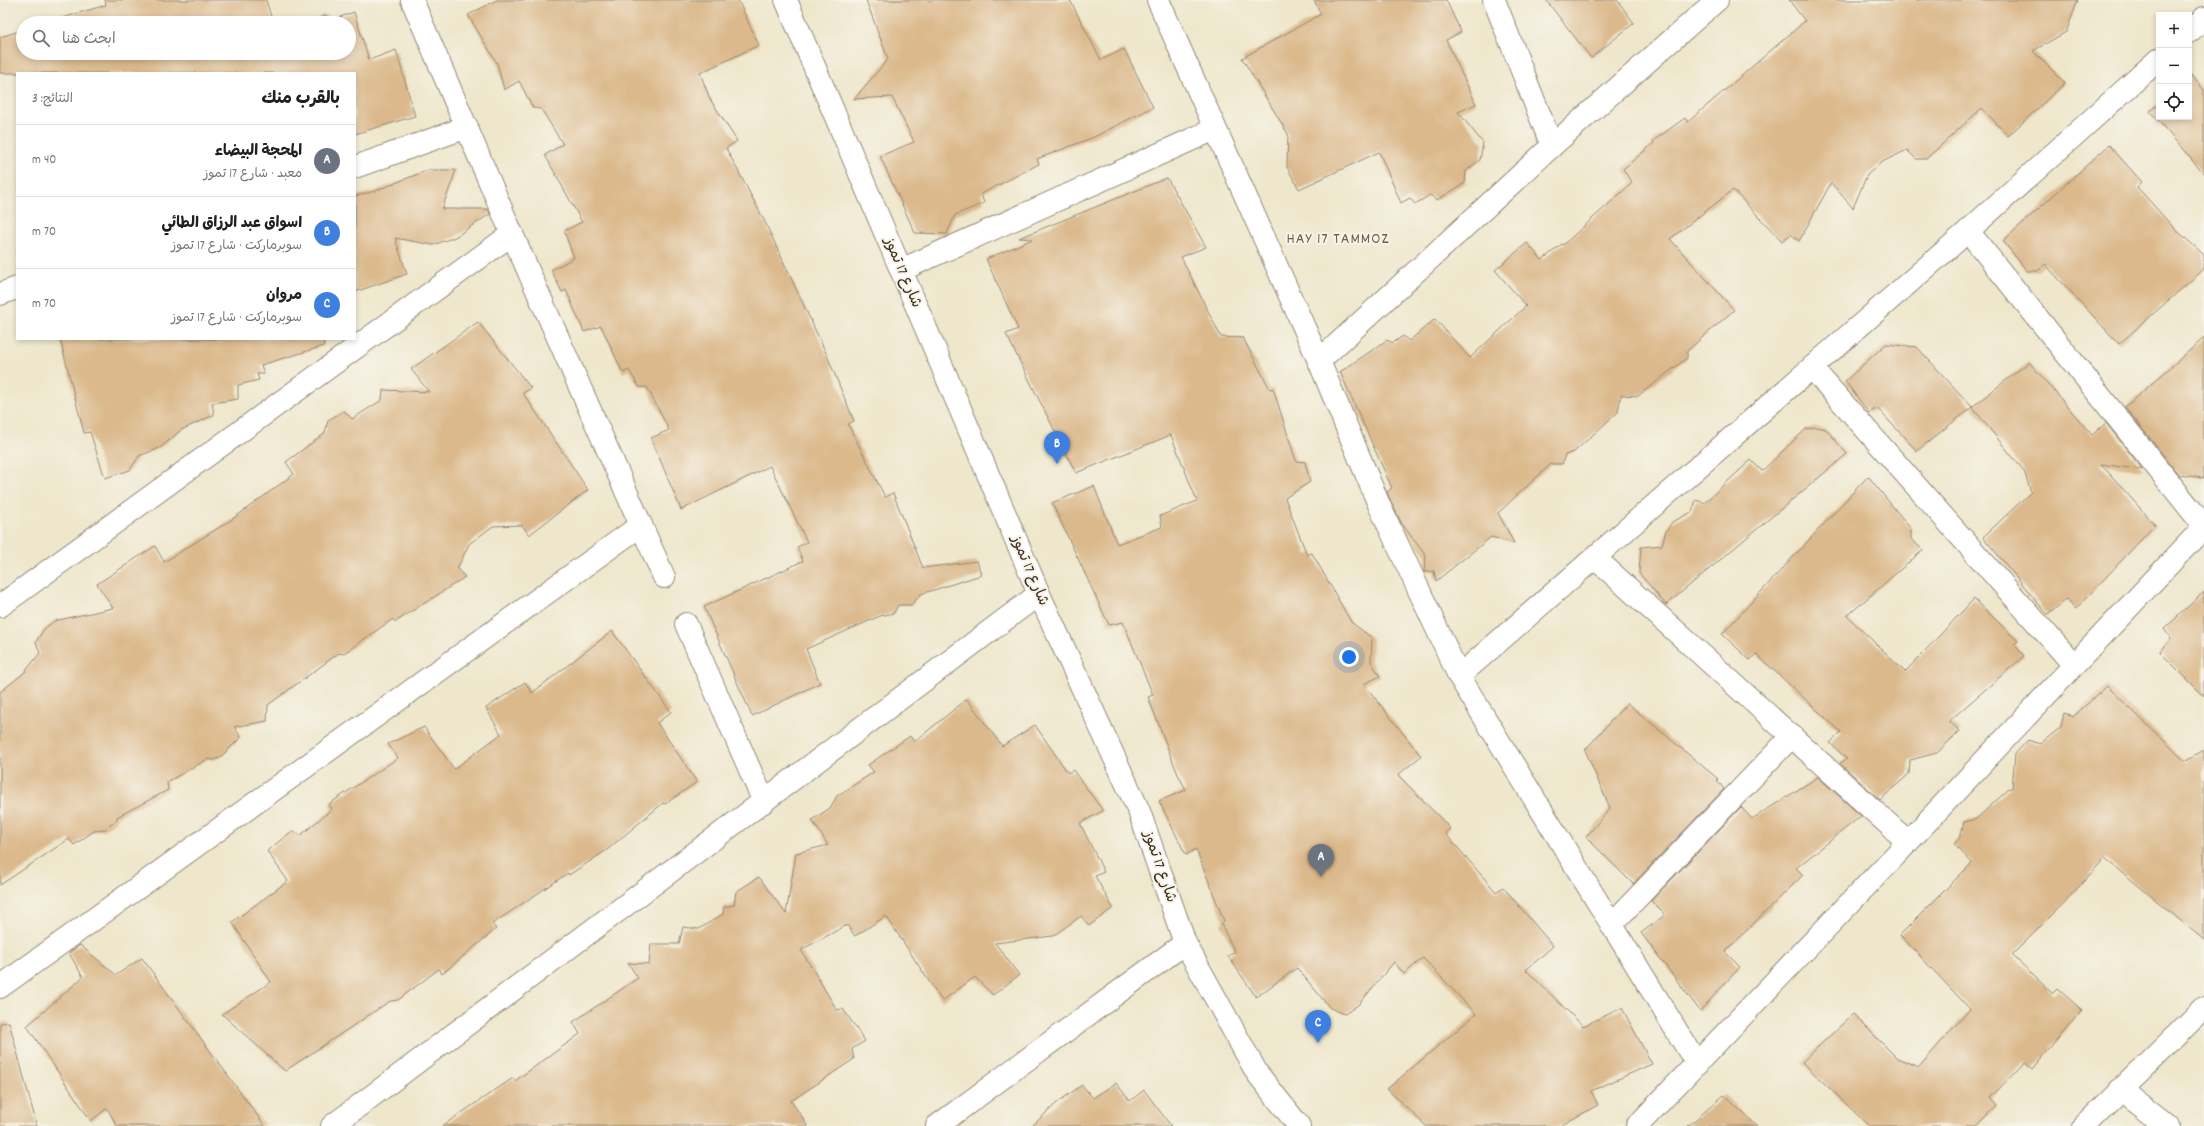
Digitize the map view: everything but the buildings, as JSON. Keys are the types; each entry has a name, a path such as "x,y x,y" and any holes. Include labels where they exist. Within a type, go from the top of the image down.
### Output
{"street":[{"path":"412,0 512,234 664,577"},
{"name":"شارع 17 تموز","path":"786,0 1039,594 1139,810 1185,943 1257,1073 1299,1126"},
{"path":"1158,0 1320,361 1380,507 1459,676 1698,1064"},
{"path":"1494,0 1552,146"},
{"path":"1320,361 1552,146 1717,0"},
{"path":"2192,29 2204,18"},
{"path":"1459,676 1596,558 1968,231 2156,62"},
{"path":"356,167 467,127"},
{"path":"901,270 1215,129"},
{"path":"1638,1126 1908,842 2204,526 1968,231"},
{"path":"0,606 512,234"},
{"path":"0,294 16,288"},
{"path":"1812,368 2074,665"},
{"path":"0,987 641,525"},
{"path":"1596,558 1908,842"},
{"path":"332,1126 1039,594"},
{"path":"686,624 764,802"},
{"path":"1611,925 1792,736"},
{"path":"937,1126 1185,943"},
{"path":"2084,1126 2204,1008"},
{"path":"2120,1089 2167,1126"}],"place":[{"name":"اسواق عبد الرزاق الطائي","path":"1057,464"},
{"name":"المحجة البيضاء","path":"1321,877"},
{"name":"مروان","path":"1318,1043"}],"district":[{"name":"HAY 17 TAMMOZ","path":"1338,239"}]}
